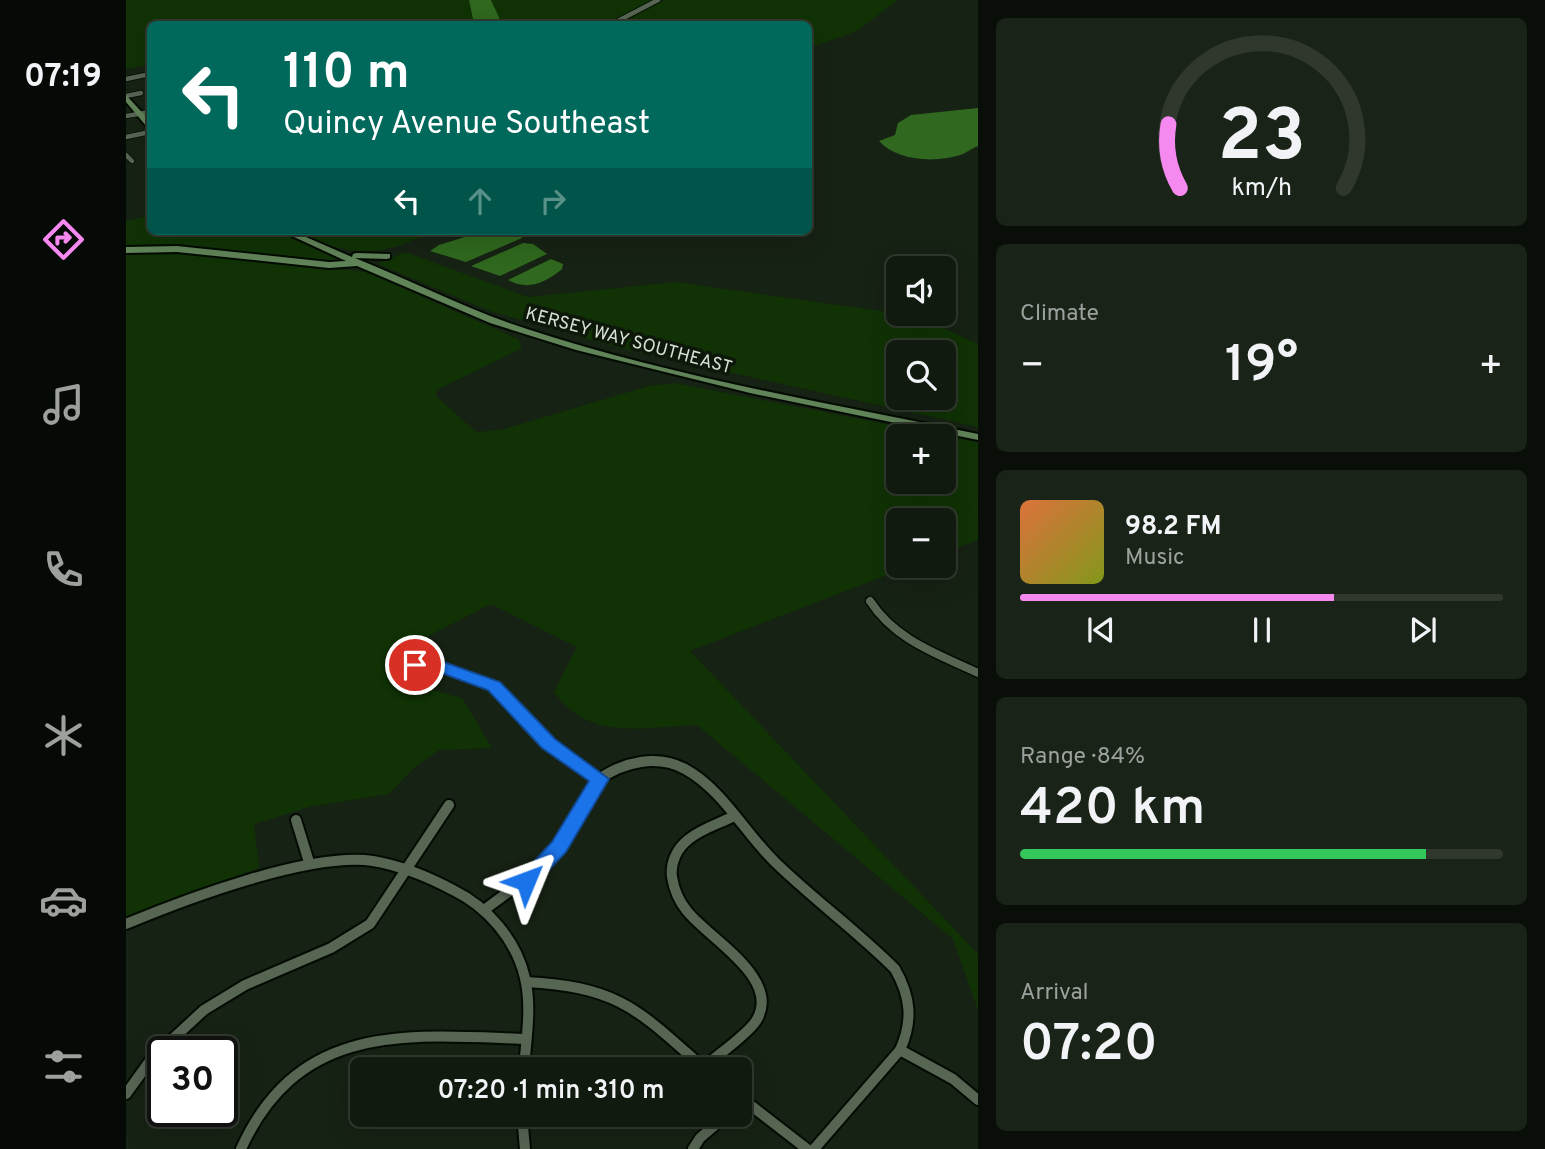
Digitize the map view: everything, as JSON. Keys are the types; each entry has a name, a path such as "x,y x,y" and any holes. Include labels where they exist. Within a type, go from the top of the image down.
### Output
{"street":[{"path":"618,21 658,0"},
{"path":"126,79 147,75"},
{"path":"141,93 126,97 147,122"},
{"path":"126,116 147,113"},
{"path":"126,136 147,132"},
{"path":"126,155 132,161"},
{"name":"KERSEY WAY SOUTHEAST","path":"294,235 486,317 574,347 778,396 978,437"},
{"path":"126,250 177,249 329,265 362,263"},
{"path":"330,250 360,257 387,256"},
{"path":"870,601 881,618 897,631 978,673"},
{"path":"415,665 438,666 494,686 548,744 599,779"},
{"path":"484,910 545,865 599,779 625,764 641,762 676,765 699,778 773,860 895,970 906,986 911,1011 910,1030 900,1050 814,1149"},
{"path":"126,1094 152,1058 204,1010 245,985 338,944 370,924 449,805"},
{"path":"717,1057 756,1021 762,998 758,983 746,966 690,916 676,898 671,884 671,869 676,854 686,841 732,817"},
{"path":"296,820 309,862"},
{"path":"126,924 309,862 348,859 382,862 406,868 447,885 484,910 508,939 526,982 525,1057"},
{"path":"526,982 578,986 612,996 651,1021 691,1057"},
{"path":"241,1149 247,1132 275,1094 306,1068 341,1048 360,1042 398,1037 526,1039"},
{"path":"900,1050 953,1079 978,1100"},
{"path":"752,1108 807,1149"},
{"path":"522,1127 523,1149"},
{"path":"693,1149 700,1138 713,1127"}],"shaded area":[{"path":"126,0 469,0 473,21 147,21 147,66 126,69"},
{"path":"469,0 491,0 501,21 473,21"},
{"path":"491,0 655,0 615,21 501,21"},
{"path":"665,0 898,0 857,31 812,47 812,21 624,21"},
{"path":"978,108 978,146 963,154 942,159 919,159 897,153 879,141 895,135 898,123 911,115"},
{"path":"147,216 147,235 286,235 340,260 324,262 181,246 126,248 126,221"},
{"path":"304,235 426,235 377,251 363,252 333,246"},
{"path":"471,235 519,235 522,238 466,262 430,251 439,245"},
{"path":"523,243 533,244 547,254 500,276 471,266"},
{"path":"151,250 366,272 518,339 522,348 437,390 436,396 476,432 500,430 649,386 675,383 886,424 886,494 956,494 956,438 978,442 978,540 956,548 956,508 886,508 886,575 690,651 978,954 978,1010 953,939 697,725 637,729 601,725 584,719 554,692 577,647 491,604 403,649 394,669 414,685 462,698 492,748 439,750 415,767 389,794 309,807 254,824 259,868 126,916 126,253"},
{"path":"405,252 528,297 676,282 886,312 886,326 939,326 978,344 978,427 901,410 956,410 956,340 886,340 886,407 619,348 490,311 378,264"},
{"path":"551,259 563,264 562,269 543,282 522,285 508,280"}],"route":[{"path":"415,665 438,666 467,674 494,686 548,744 599,779 559,847 545,865 526,881"}]}
